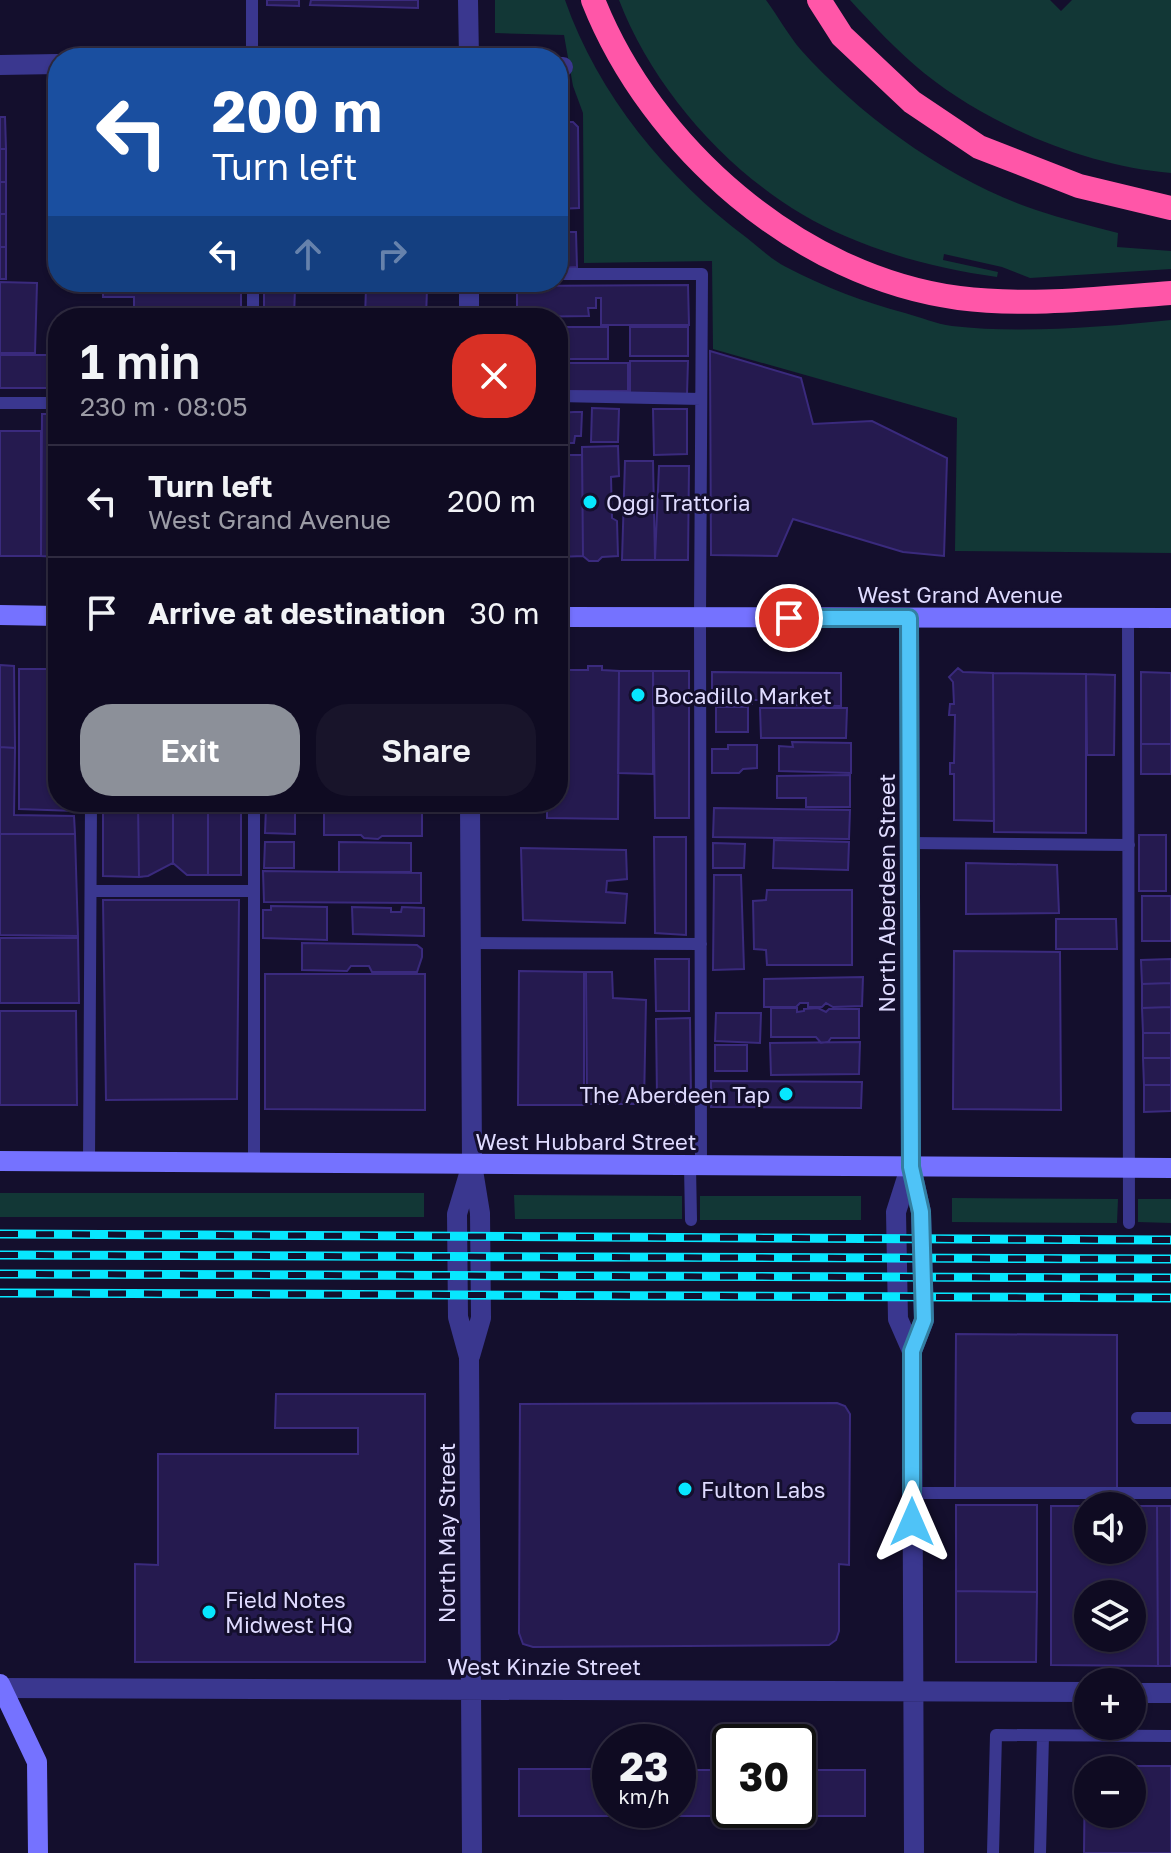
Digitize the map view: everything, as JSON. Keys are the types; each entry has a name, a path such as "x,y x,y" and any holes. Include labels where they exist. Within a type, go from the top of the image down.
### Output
{"highway":[{"path":"593,0 605,30 633,79 694,156 736,196 809,246 897,284 956,298 1009,302 1171,293"},
{"path":"819,0 842,36 912,102 979,147 1079,186 1171,208"}],"street":[{"path":"468,0 469,48"},
{"path":"0,65 48,64"},
{"path":"0,615 48,616"},
{"name":"West Grand Avenue","path":"568,617 1171,618"},
{"name":"North Aberdeen Street","path":"909,618 911,1167 896,1212 898,1319 912,1351 914,1853"},
{"name":"North May Street","path":"470,812 472,1164 457,1214 458,1317 469,1357 472,1853"},
{"name":"West Hubbard Street","path":"0,1161 1171,1168"},
{"path":"1,1687 37,1762 38,1853"},
{"name":"West Kinzie Street","path":"1,1687 1074,1692"},
{"path":"1146,1693 1171,1693"}],"lane":[{"path":"252,0 252,48"},
{"path":"568,274 702,274 701,944 696,1166 691,1220"},
{"path":"568,396 701,399"},
{"path":"0,403 48,403"},
{"path":"1128,618 1129,1223"},
{"path":"89,1162 91,812"},
{"path":"254,812 254,1163"},
{"path":"910,843 1129,845"},
{"path":"91,891 254,891"},
{"path":"471,943 701,944"},
{"path":"1137,1418 1171,1418"},
{"path":"912,1493 1171,1493"},
{"path":"993,1853 996,1735 1171,1736"},
{"path":"1040,1853 1043,1736"}],"green space":[{"path":"495,0 565,0 596,69 638,132 663,161 689,189 776,261 830,287 859,299 952,326 1033,329 1171,320 1171,553 955,551 957,418 713,349 712,261 584,263 583,113 573,86 564,35 495,33"},
{"path":"619,0 766,0 796,44 825,75 909,144 1004,198 1118,233 1117,247 1171,251 1171,269 1030,278 1002,267 944,254 943,260 998,272 997,277 920,262 845,236 774,196 710,140 657,73"},
{"path":"850,0 1050,0 1061,11 1072,0 1171,0 1171,173 1106,162 1073,152 978,110 914,65"},
{"path":"0,1193 424,1193 424,1217 0,1217"},
{"path":"514,1195 682,1196 682,1219 515,1219"},
{"path":"700,1196 861,1196 861,1220 700,1220"},
{"path":"952,1198 1118,1199 1117,1223 952,1222"},
{"path":"1138,1199 1171,1199 1171,1223 1138,1222"}],"building":[{"path":"267,0 299,0 299,6 267,5"},
{"path":"311,0 418,0 418,8 310,5"},
{"path":"0,117 5,117 6,149 0,149"},
{"path":"568,122 578,127 579,208 568,209"},
{"path":"0,149 6,149 6,182 0,182"},
{"path":"0,182 6,182 6,214 0,214"},
{"path":"0,214 6,214 6,247 0,247"},
{"path":"568,232 576,232 577,267 568,267"},
{"path":"0,247 6,247 6,279 0,279"},
{"path":"0,282 37,283 35,353 0,353"},
{"path":"688,285 689,325 601,325 601,298 596,298 596,308 588,308 589,316 568,316 568,308 517,308 517,292 568,292 568,286"},
{"path":"103,292 241,292 241,308 134,308 134,297 103,297"},
{"path":"264,292 295,292 294,308 264,308"},
{"path":"366,292 427,292 426,308 365,308"},
{"path":"568,327 608,327 608,359 568,359"},
{"path":"630,327 688,327 688,356 630,356"},
{"path":"710,351 801,378 813,424 872,421 947,458 944,556 903,552 793,519 777,556 711,555"},
{"path":"0,355 48,355 48,388 0,388"},
{"path":"630,361 688,361 687,394 630,394"},
{"path":"568,363 628,363 628,391 568,391"},
{"path":"592,408 619,409 618,442 591,442"},
{"path":"653,409 687,409 687,454 654,455"},
{"path":"582,412 581,436 575,436 574,443 568,443 568,413"},
{"path":"42,414 48,414 48,556 41,556"},
{"path":"0,431 41,431 41,556 0,556"},
{"path":"618,446 619,476 611,477 612,518 617,521 618,556 589,561 583,556 582,447"},
{"path":"568,455 582,455 583,556 568,557"},
{"path":"625,461 653,461 655,560 622,560"},
{"path":"659,466 689,466 688,560 655,560"},
{"path":"0,665 14,666 15,748 0,747"},
{"path":"588,666 602,666 602,670 619,671 618,819 547,818 547,812 568,812 568,670 588,670"},
{"path":"958,668 963,672 993,673 994,821 954,820 954,774 950,774 950,763 954,763 955,715 949,715 950,704 954,704 953,682 949,677"},
{"path":"19,669 48,669 48,810 19,809"},
{"path":"619,671 653,671 653,774 618,773"},
{"path":"653,671 689,671 689,818 655,818"},
{"path":"712,672 841,673 841,706 772,705 772,700 752,700 752,704 712,704"},
{"path":"1141,672 1171,673 1171,744 1141,744"},
{"path":"993,673 1086,674 1086,833 994,832"},
{"path":"1086,674 1115,675 1114,755 1087,755"},
{"path":"716,707 748,707 748,732 716,732"},
{"path":"760,708 847,708 846,738 761,738"},
{"path":"792,742 851,743 851,773 779,771 779,746 793,747"},
{"path":"1141,744 1171,744 1171,774 1141,774"},
{"path":"728,745 757,745 757,768 743,769 739,773 712,773 712,749 728,749"},
{"path":"0,747 15,748 14,815 74,816 75,834 0,834"},
{"path":"850,775 850,807 806,807 806,798 777,798 777,776"},
{"path":"714,808 850,810 849,839 713,837"},
{"path":"103,812 138,812 139,877 103,876"},
{"path":"138,812 173,812 173,863 148,876 139,877"},
{"path":"173,812 208,812 208,875 187,875 173,863"},
{"path":"208,812 241,812 241,875 208,875"},
{"path":"266,812 295,812 295,834 265,833"},
{"path":"324,812 422,812 422,836 382,836 378,839 361,835 324,835"},
{"path":"0,834 75,834 78,936 0,935"},
{"path":"1139,835 1166,835 1166,891 1139,891"},
{"path":"654,837 686,837 686,935 655,933"},
{"path":"774,840 849,842 848,870 773,868"},
{"path":"265,842 294,842 294,868 264,868"},
{"path":"339,842 411,843 411,872 339,872"},
{"path":"713,843 745,844 744,868 713,868"},
{"path":"521,848 626,850 627,879 607,881 606,892 627,894 625,923 523,920"},
{"path":"966,863 1057,865 1059,913 966,914"},
{"path":"263,871 421,873 421,903 264,902"},
{"path":"714,875 741,875 744,969 713,970"},
{"path":"767,890 852,890 852,965 767,965 766,950 754,949 753,901 766,900"},
{"path":"1142,896 1171,896 1171,941 1142,941"},
{"path":"103,900 239,900 237,1099 106,1100"},
{"path":"271,906 327,907 327,940 263,938 263,910 271,910"},
{"path":"352,907 391,908 391,912 401,912 402,907 424,908 424,936 353,934"},
{"path":"1056,919 1116,919 1117,949 1056,949"},
{"path":"0,938 78,938 79,1003 0,1003"},
{"path":"302,943 417,945 422,949 422,957 417,972 372,972 369,966 351,966 347,971 302,970"},
{"path":"954,951 1060,952 1061,1110 953,1109"},
{"path":"655,959 689,959 689,1011 656,1011"},
{"path":"1171,959 1171,983 1142,984 1141,960"},
{"path":"519,971 584,972 584,1105 518,1105"},
{"path":"586,972 612,972 613,998 646,1000 644,1104 587,1104"},
{"path":"265,974 425,974 425,1110 265,1109"},
{"path":"863,977 862,1006 833,1007 826,1003 822,1007 808,1007 808,1003 800,1003 796,1007 764,1007 764,979"},
{"path":"1171,983 1171,1007 1142,1008 1142,984"},
{"path":"1171,1007 1171,1033 1143,1033 1142,1008"},
{"path":"771,1008 797,1008 797,1012 818,1008 826,1012 829,1009 859,1009 859,1038 831,1038 821,1043 816,1037 771,1037"},
{"path":"0,1011 76,1011 77,1105 0,1105"},
{"path":"716,1013 761,1013 760,1043 715,1041"},
{"path":"690,1018 691,1097 684,1104 676,1104 670,1096 657,1097 656,1019"},
{"path":"1143,1033 1171,1033 1171,1058 1143,1058"},
{"path":"860,1042 859,1074 771,1075 770,1043"},
{"path":"715,1045 747,1045 747,1071 715,1071"},
{"path":"1143,1058 1171,1058 1171,1085 1144,1085"},
{"name":"The Aberdeen Tap","path":"711,1081 862,1082 861,1108 711,1107"},
{"path":"1144,1085 1171,1085 1171,1111 1144,1112"},
{"path":"956,1334 1117,1335 1117,1489 955,1488"},
{"path":"276,1394 425,1394 425,1662 135,1662 135,1564 158,1565 158,1454 358,1454 358,1428 275,1428"},
{"name":"Fulton Labs","path":"837,1403 845,1406 850,1414 849,1565 839,1564 839,1631 836,1640 829,1645 533,1647 523,1644 519,1633 520,1404"},
{"path":"956,1505 1037,1505 1037,1592 956,1591"},
{"path":"1051,1506 1074,1506 1074,1564 1146,1564 1146,1506 1157,1506 1158,1666 1051,1665"},
{"path":"1157,1506 1171,1506 1171,1666 1158,1666"},
{"path":"956,1591 1037,1592 1036,1662 956,1662"},
{"path":"1146,1766 1171,1766 1171,1853 1084,1853 1084,1828 1146,1828"},
{"path":"519,1769 592,1769 592,1816 519,1816"},
{"path":"696,1770 712,1770 712,1816 696,1816"},
{"path":"816,1770 865,1770 865,1816 816,1816"}],"railway":[{"path":"0,1234 1171,1240"},
{"path":"0,1255 1171,1259"},
{"path":"0,1274 1171,1278"},
{"path":"0,1293 1171,1298"}],"place":[{"name":"Oggi Trattoria","path":"590,502"},
{"name":"Bocadillo Market","path":"638,695"},
{"name":"The Aberdeen Tap","path":"786,1094"},
{"name":"Fulton Labs","path":"685,1489"},
{"name":"Field Notes Midwest HQ","path":"209,1612"}],"route":[{"path":"789,618 909,618 911,1167 921,1212 924,1320 912,1351 912,1522"}]}
